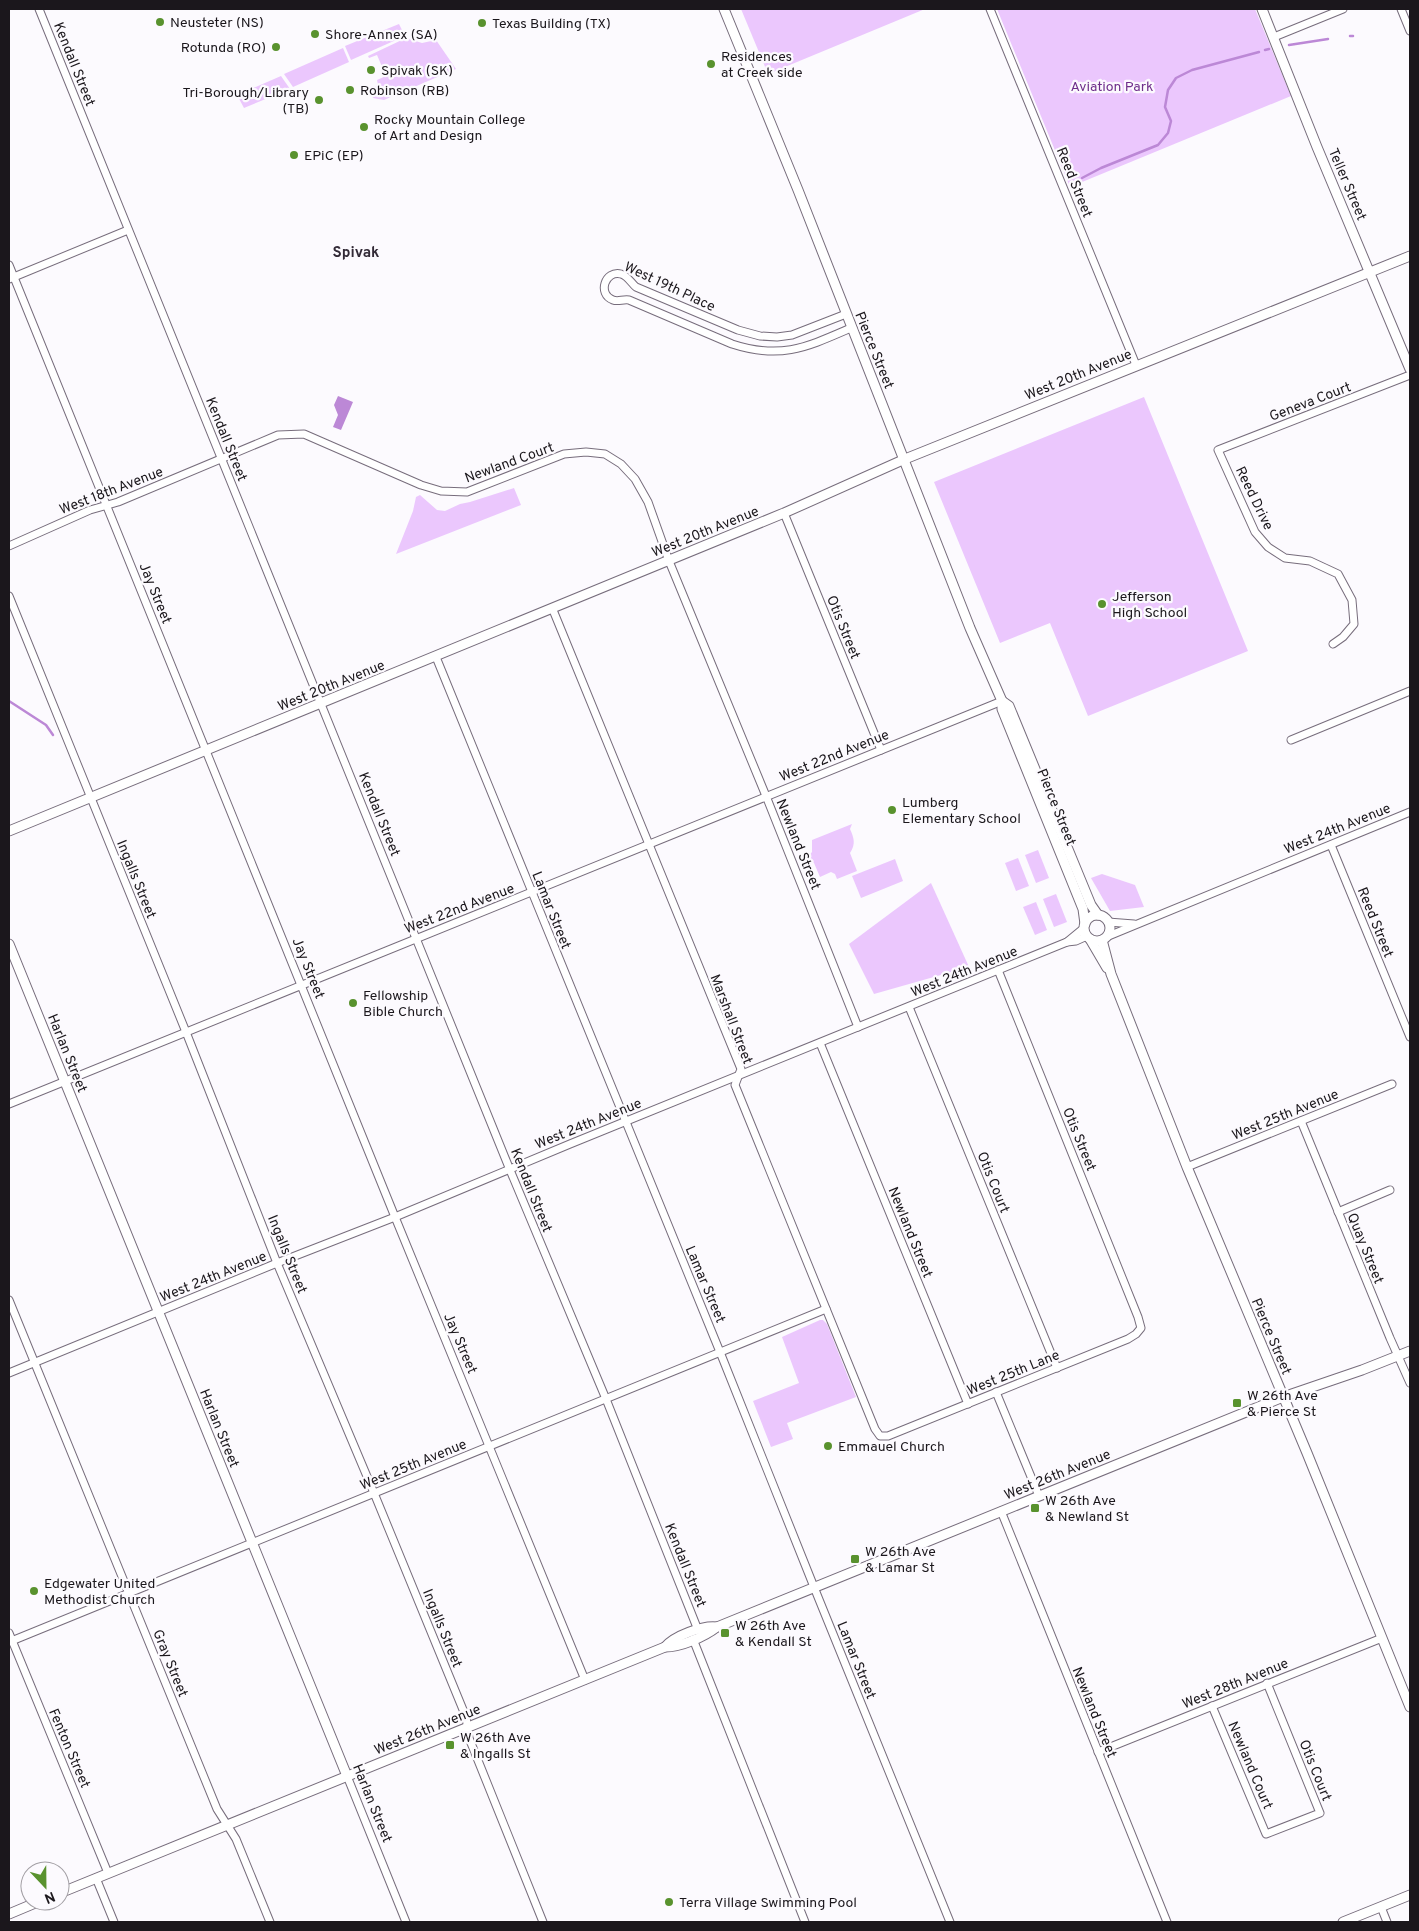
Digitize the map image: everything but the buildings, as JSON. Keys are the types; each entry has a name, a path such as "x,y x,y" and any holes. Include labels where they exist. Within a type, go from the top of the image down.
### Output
{"street":[{"name":"Kendall Street","path":"39,9 510,1170 606,1398 698,1630"},
{"name":"Pierce Street","path":"724,9 798,190 970,628 1002,701 1002,709 1083,909 1086,932 1111,974 1187,1167 1410,1708"},
{"name":"Reed Street","path":"990,9 1136,365"},
{"name":"Teller Street","path":"1262,9 1317,147 1371,272 1410,369"},
{"path":"1274,37 1343,9"},
{"path":"1401,9 1410,31"},
{"path":"11,278 128,230"},
{"name":"West 20th Avenue","path":"9,831 784,514 904,459 1410,256"},
{"name":"Jay Street","path":"9,265 11,278 107,505 395,1217 585,1680"},
{"name":"West 19th Place","path":"846,314 792,335 777,337 760,336 738,330 636,287 627,277 621,274 610,276 604,286 606,295 611,300 629,300 732,344 758,351 796,350 851,328"},
{"name":"Geneva Court","path":"1218,450 1410,375"},
{"name":"West 18th Avenue","path":"9,546 90,510 118,502 278,435 304,434"},
{"name":"Newland Court","path":"304,434 421,485 441,490 467,492 564,454 586,452 605,454 621,464 635,479 648,502 669,560"},
{"name":"Reed Drive","path":"1218,450 1255,532 1268,547 1285,558 1310,561 1338,574 1352,600 1354,624 1343,637 1333,644"},
{"name":"Otis Street","path":"784,514 881,750"},
{"name":"Newland Street","path":"669,560 858,1027"},
{"name":"Ingalls Street","path":"9,596 186,1032 277,1263 466,1717 469,1738 543,1922"},
{"name":"Marshall Street","path":"553,610 741,1069 735,1085 875,1429 880,1436"},
{"name":"Lamar Street","path":"436,657 950,1922"},
{"path":"1291,740 1410,691"},
{"name":"Pierce Street","path":"1002,701 1008,706 1091,905 1098,915"},
{"name":"West 22nd Avenue","path":"9,1104 1002,701"},
{"name":"West 24th Avenue","path":"1104,938 1410,812"},
{"name":"Reed Street","path":"1331,845 1410,1037"},
{"path":"1102,916 1108,922 1110,930 1104,938 1086,932 1090,917 1102,916"},
{"name":"West 24th Avenue","path":"1108,922 1135,924"},
{"name":"West 24th Avenue","path":"9,1373 1066,942 1076,941 1086,932"},
{"name":"Pierce Street","path":"1104,938 1111,974"},
{"name":"Harlan Street","path":"9,944 406,1922"},
{"name":"Otis Street","path":"998,970 1138,1317"},
{"name":"Otis Court","path":"909,1007 1056,1368"},
{"name":"Newland Street","path":"820,1043 968,1404"},
{"name":"West 25th Avenue","path":"1187,1167 1392,1084"},
{"name":"Quay Street","path":"1301,1121 1410,1383"},
{"path":"1338,1212 1390,1190"},
{"name":"Gray Street","path":"9,1300 217,1809 236,1840 270,1922"},
{"name":"West 25th Avenue","path":"10,1641 826,1309"},
{"name":"West 25th Lane","path":"880,1436 888,1436 1136,1334 1141,1328 1138,1317"},
{"name":"West 26th Avenue","path":"70,1889 665,1647 673,1647 693,1639 710,1632 716,1627 1283,1397 1410,1351"},
{"path":"996,1392 1039,1496"},
{"name":"Newland Street","path":"1002,1511 1167,1922"},
{"name":"West 26th Avenue","path":"665,1647 671,1641 707,1626 716,1627"},
{"name":"Fenton Street","path":"9,1633 10,1641 108,1873"},
{"name":"West 28th Avenue","path":"1098,1752 1382,1638"},
{"path":"693,1639 806,1922"},
{"name":"Otis Court","path":"1266,1834 1320,1812 1268,1683"},
{"name":"Newland Court","path":"1212,1706 1266,1834"},
{"path":"96,1878 114,1922"},
{"path":"1343,1922 1410,1895"},
{"path":"1381,1907 1387,1922"}],"green space":[{"path":"741,9 925,9 768,74"},
{"name":"Aviation Park","path":"997,9 1255,9 1291,96 1070,187"},
{"path":"399,24 405,36 351,60 345,46"},
{"path":"406,38 422,43 436,40 456,69 384,100 373,98 369,89 378,85 377,80 386,76 377,55 369,58 368,56"},
{"path":"343,48 349,62 293,87 284,74"},
{"path":"281,76 290,89 244,108 237,95"},
{"path":"1144,397 1248,651 1088,716 1050,623 1000,643 934,482"},
{"path":"514,488 521,505 396,554 413,511 416,497 420,495 437,510 445,511 460,504"},
{"path":"852,824 850,829 854,844 850,853 857,871 837,879 835,874 831,872 820,877 814,863 808,857 812,852 812,840"},
{"path":"1038,850 1049,878 1036,883 1025,855"},
{"path":"1018,858 1029,886 1016,891 1005,863"},
{"path":"895,859 903,881 861,898 852,876"},
{"path":"1102,874 1135,885 1144,907 1110,911 1091,878"},
{"path":"931,883 969,967 874,994 849,944"},
{"path":"1056,894 1067,922 1054,927 1043,899"},
{"path":"1036,902 1047,930 1035,935 1023,907"},
{"path":"820,1320 827,1324 856,1397 787,1423 793,1439 771,1447 753,1401 799,1383 782,1337"}],"shaded area":[{"path":"338,396 353,402 341,430 333,427 338,415 334,405"}],"waterway":[{"path":"1289,45 1328,39"},
{"path":"1265,50 1269,49"},
{"path":"1082,178 1101,168 1158,145 1168,133 1171,121 1165,107 1168,90 1176,78 1192,70 1259,52"},
{"path":"9,701 46,725 53,735"}],"place":[{"name":"Neusteter (NS)","path":"160,22"},
{"name":"Texas Building (TX)","path":"482,23"},
{"name":"Shore-Annex (SA)","path":"315,34"},
{"name":"Rotunda (RO)","path":"276,47"},
{"name":"Residences at Creek side","path":"711,64"},
{"name":"Spivak (SK)","path":"371,70"},
{"name":"Robinson (RB)","path":"350,90"},
{"name":"Tri-Borough/Library (TB)","path":"319,100"},
{"name":"Rocky Mountain College of Art and Design","path":"364,127"},
{"name":"EPiC (EP)","path":"294,155"},
{"name":"Jefferson High School","path":"1102,604"},
{"name":"Lumberg Elementary School","path":"892,810"},
{"name":"Fellowship Bible Church","path":"353,1003"},
{"name":"W 26th Ave & Pierce St","path":"1237,1403"},
{"name":"Emmauel Church","path":"828,1446"},
{"name":"W 26th Ave & Newland St","path":"1035,1508"},
{"name":"W 26th Ave & Lamar St","path":"855,1559"},
{"name":"Edgewater United Methodist Church","path":"34,1591"},
{"name":"W 26th Ave & Kendall St","path":"725,1633"},
{"name":"W 26th Ave & Ingalls St","path":"450,1745"},
{"name":"Terra Village Swimming Pool","path":"669,1902"}],"district":[{"name":"Spivak","path":"356,252"}]}
